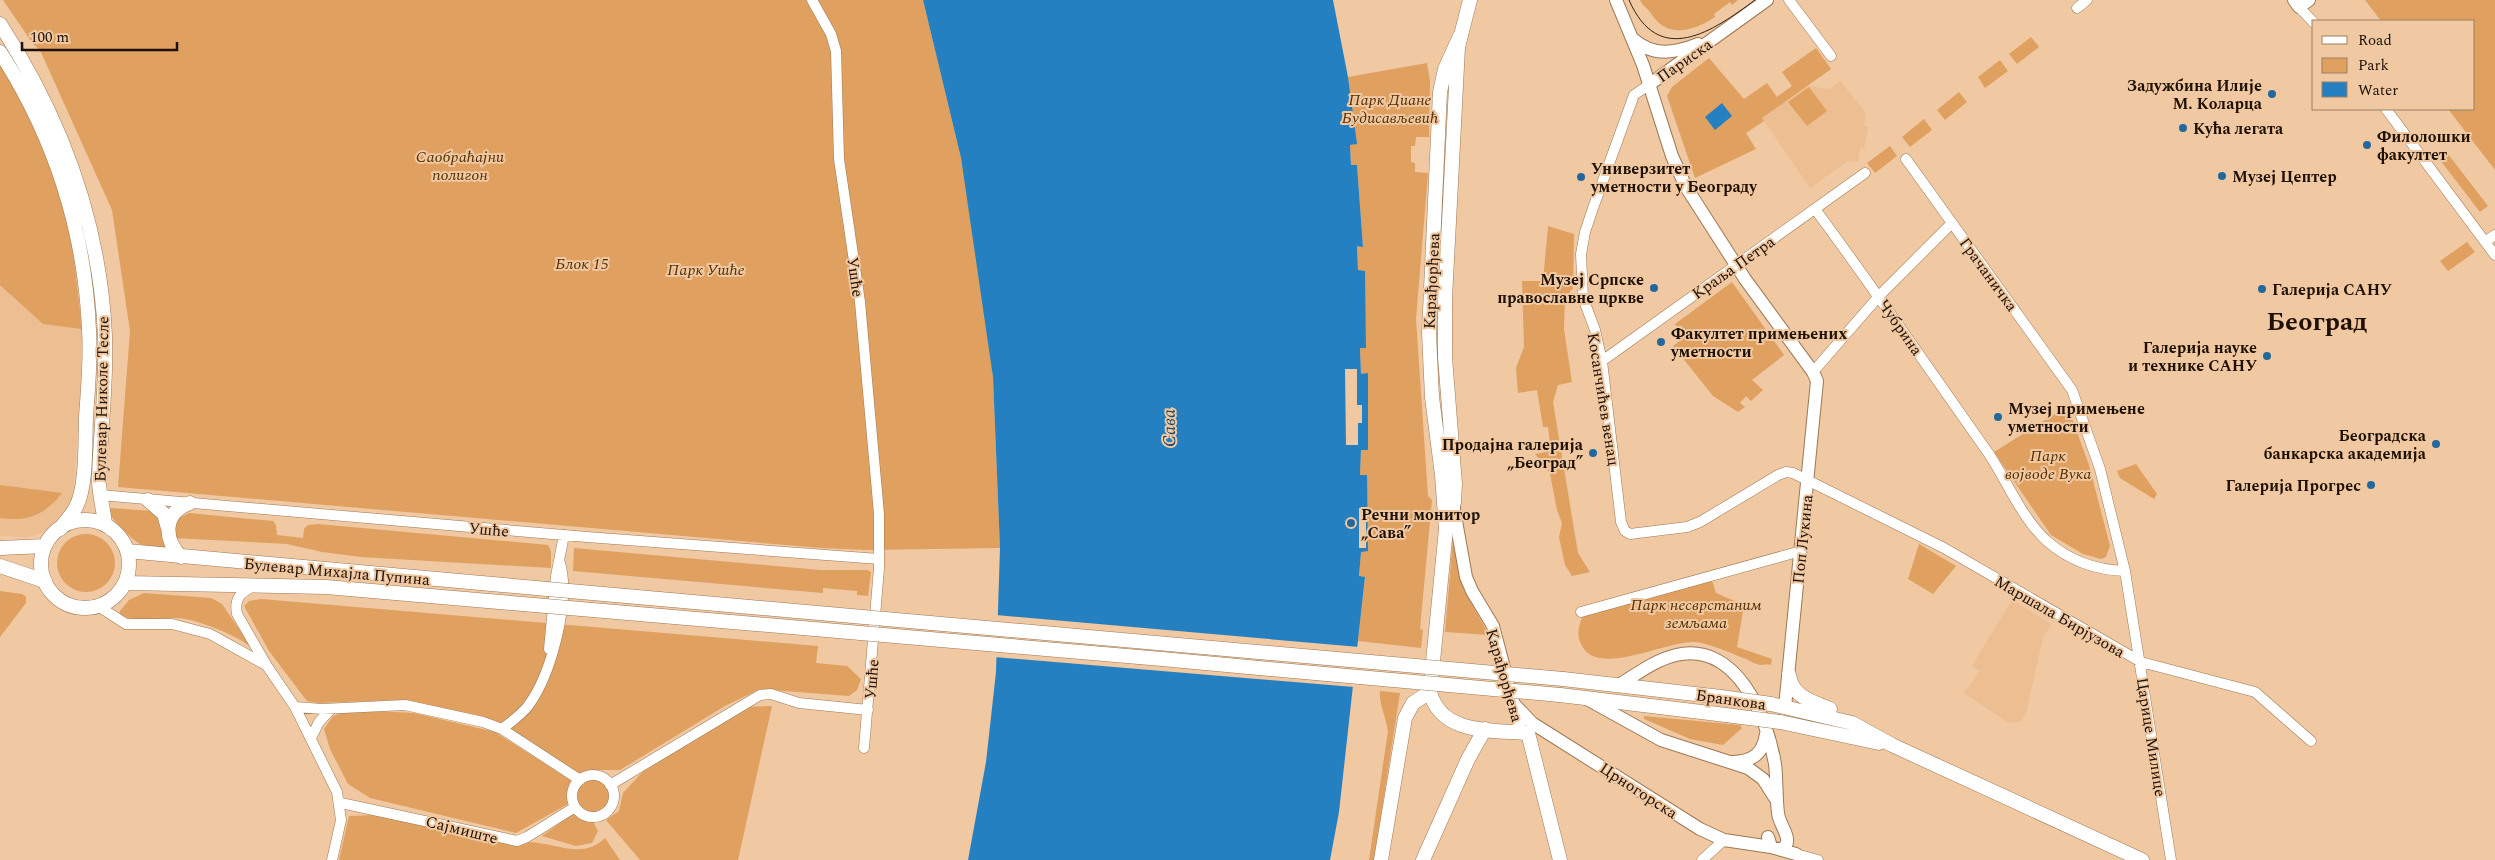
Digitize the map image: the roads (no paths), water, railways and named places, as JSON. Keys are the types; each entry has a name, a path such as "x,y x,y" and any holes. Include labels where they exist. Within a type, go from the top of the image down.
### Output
{"main road":[{"name":"Карађорђева","path":"1470,0 1460,36 1445,69 1440,92 1429,315 1432,397 1442,475 1446,529 1430,692 1438,710 1448,720 1468,727 1524,732 1560,860"},
{"name":"Булевар Николе Тесле","path":"0,24 26,64 59,133 83,199 94,241 101,282 105,337 100,495 105,526"},
{"name":"Карађорђева","path":"1446,529 1453,504 1454,460 1446,380 1444,320 1449,191 1460,36"},
{"name":"Булевар Николе Тесле","path":"0,52 15,74 48,139 69,201 82,262 90,340 82,479 76,507 60,529"},
{"path":"148,500 164,514 171,546 180,557"},
{"path":"168,528 168,522 175,512 190,504"},
{"path":"82,521 105,526 118,536 127,551 128,570 125,583 114,597 98,606 78,607 64,603 53,594 45,581 42,560 46,546 60,529 82,521"},
{"path":"0,548 46,546"},
{"name":"Булевар Михајла Пупина","path":"127,551 1563,679"},
{"path":"0,566 45,581"},
{"name":"Булевар Михајла Пупина","path":"125,583 326,587 1560,695"},
{"path":"1789,675 1790,684 1799,695 1836,712 1852,723"},
{"name":"Бранкова","path":"1563,679 1778,705 1852,723 1892,746 2142,860"},
{"path":"1382,860 1405,718 1413,703 1430,692"},
{"name":"Бранкова","path":"1560,695 1780,722 1892,746"},
{"path":"1423,860 1468,759 1485,729"}],"street":[{"name":"Ушће","path":"812,0 831,34 836,51 839,158 865,350 878,514 879,559 864,748"},
{"name":"Париска","path":"1616,0 1650,84 1767,0"},
{"path":"1789,0 1831,56"},
{"path":"2077,8 2087,0"},
{"path":"2301,2 2312,20"},
{"path":"1631,36 1642,46 1669,53 1715,38"},
{"path":"1650,84 1672,156 1686,188 1736,265 1813,372 1879,296 1952,223"},
{"name":"Косанчићев венац","path":"1650,84 1634,95 1585,232 1581,260 1583,298 1595,330 1602,361 1621,522 1627,533 1687,527 1700,522 1786,472 1808,481"},
{"path":"2387,110 2491,238 2495,255"},
{"name":"Грачаничка","path":"1906,159 2072,390 2100,468"},
{"name":"Краља Петра","path":"1602,361 1865,173"},
{"name":"Чубрина","path":"1815,209 1879,296 1984,448 2034,527 2049,543 2071,558 2088,566 2125,571"},
{"name":"Поп Лукина","path":"1778,705 1789,675 1817,381 1813,372"},
{"name":"Царице Милице","path":"2100,468 2125,571 2172,860"},
{"name":"Маршала Бирјузова","path":"1808,481 1944,548 2141,662 2255,692 2272,704 2312,741"},
{"name":"Ушће","path":"100,495 564,535 879,559"},
{"name":"Карађорђева","path":"1453,504 1466,576 1472,591 1493,626 1513,703 1524,732"},
{"path":"502,729 527,707 540,683 556,644 564,577 560,563 564,535"},
{"path":"1581,612 1801,551"},
{"path":"254,586 240,594 236,610 266,666 295,707 340,803 340,824 332,860"},
{"path":"98,606 126,624 172,624 210,634 266,666"},
{"path":"1619,685 1655,662 1686,653 1705,655 1721,662 1734,672 1749,694 1766,732 1775,764 1777,836 1798,857 1818,860"},
{"name":"Ушће","path":"610,785 742,704 766,694 799,704 868,710"},
{"path":"1584,697 1660,740 1748,768 1763,779 1777,800"},
{"name":"Црногорска","path":"1513,703 1532,723 1692,824 1724,840 1754,844 1777,836"},
{"path":"295,707 332,709 413,705 502,729 580,780 596,776 610,785 613,801 604,814 589,817 575,807 572,795 580,780"},
{"path":"311,738 319,722 332,709"},
{"name":"Црногорска","path":"1524,732 1555,738"},
{"path":"1730,762 1747,760 1758,755 1762,750 1766,732"},
{"name":"Сајмиште","path":"340,803 517,841 527,837 575,807"},
{"path":"1702,860 1724,840"}],"water":[{"name":"Сава","path":"923,0 1333,0 1348,77 1357,144 1350,145 1351,165 1357,165 1363,247 1357,246 1358,270 1365,271 1366,348 1360,348 1361,374 1368,373 1368,450 1361,450 1360,475 1367,475 1368,551 1361,552 1359,576 1365,577 1339,812 1330,860 968,860 986,762 996,672 1000,548 993,377 961,158"},
{"path":"1722,103 1732,116 1715,130 1705,117"}],"tram line":[{"path":"1629,0 1641,21 1655,33 1671,38 1688,38 1705,32 1722,23 1755,0"}],"place":[{"name":"Задужбина Илије М. Коларца","path":"2272,94"},
{"name":"Кућа легата","path":"2183,128"},
{"name":"Филолошки факултет","path":"2367,145"},
{"name":"Музеј Цептер","path":"2222,176"},
{"name":"Универзитет уметности у Београду","path":"1581,177"},
{"name":"Музеј Српске православне цркве","path":"1654,288"},
{"name":"Галерија САНУ","path":"2262,289"},
{"name":"Факултет примењених уметности","path":"1661,342"},
{"name":"Галерија науке и технике САНУ","path":"2267,356"},
{"name":"Музеј примењене уметности","path":"1998,417"},
{"name":"Београдска банкарска академија","path":"2436,444"},
{"name":"Продајна галерија „Београд”","path":"1593,453"},
{"name":"Галерија Прогрес","path":"2371,485"},
{"name":"Речни монитор „Сава”","path":"1351,523"}],"district":[{"name":"Београд","path":"2317,321"}],"park label":[{"name":"Парк Диане Будисављевић","path":"1390,108"},
{"name":"Саобраћајни полигон","path":"460,165"},
{"name":"Блок 15","path":"582,263"},
{"name":"Парк Ушће","path":"706,269"},
{"name":"Парк војводе Вука","path":"2048,464"},
{"name":"Парк несврстаним земљама","path":"1696,613"}]}
